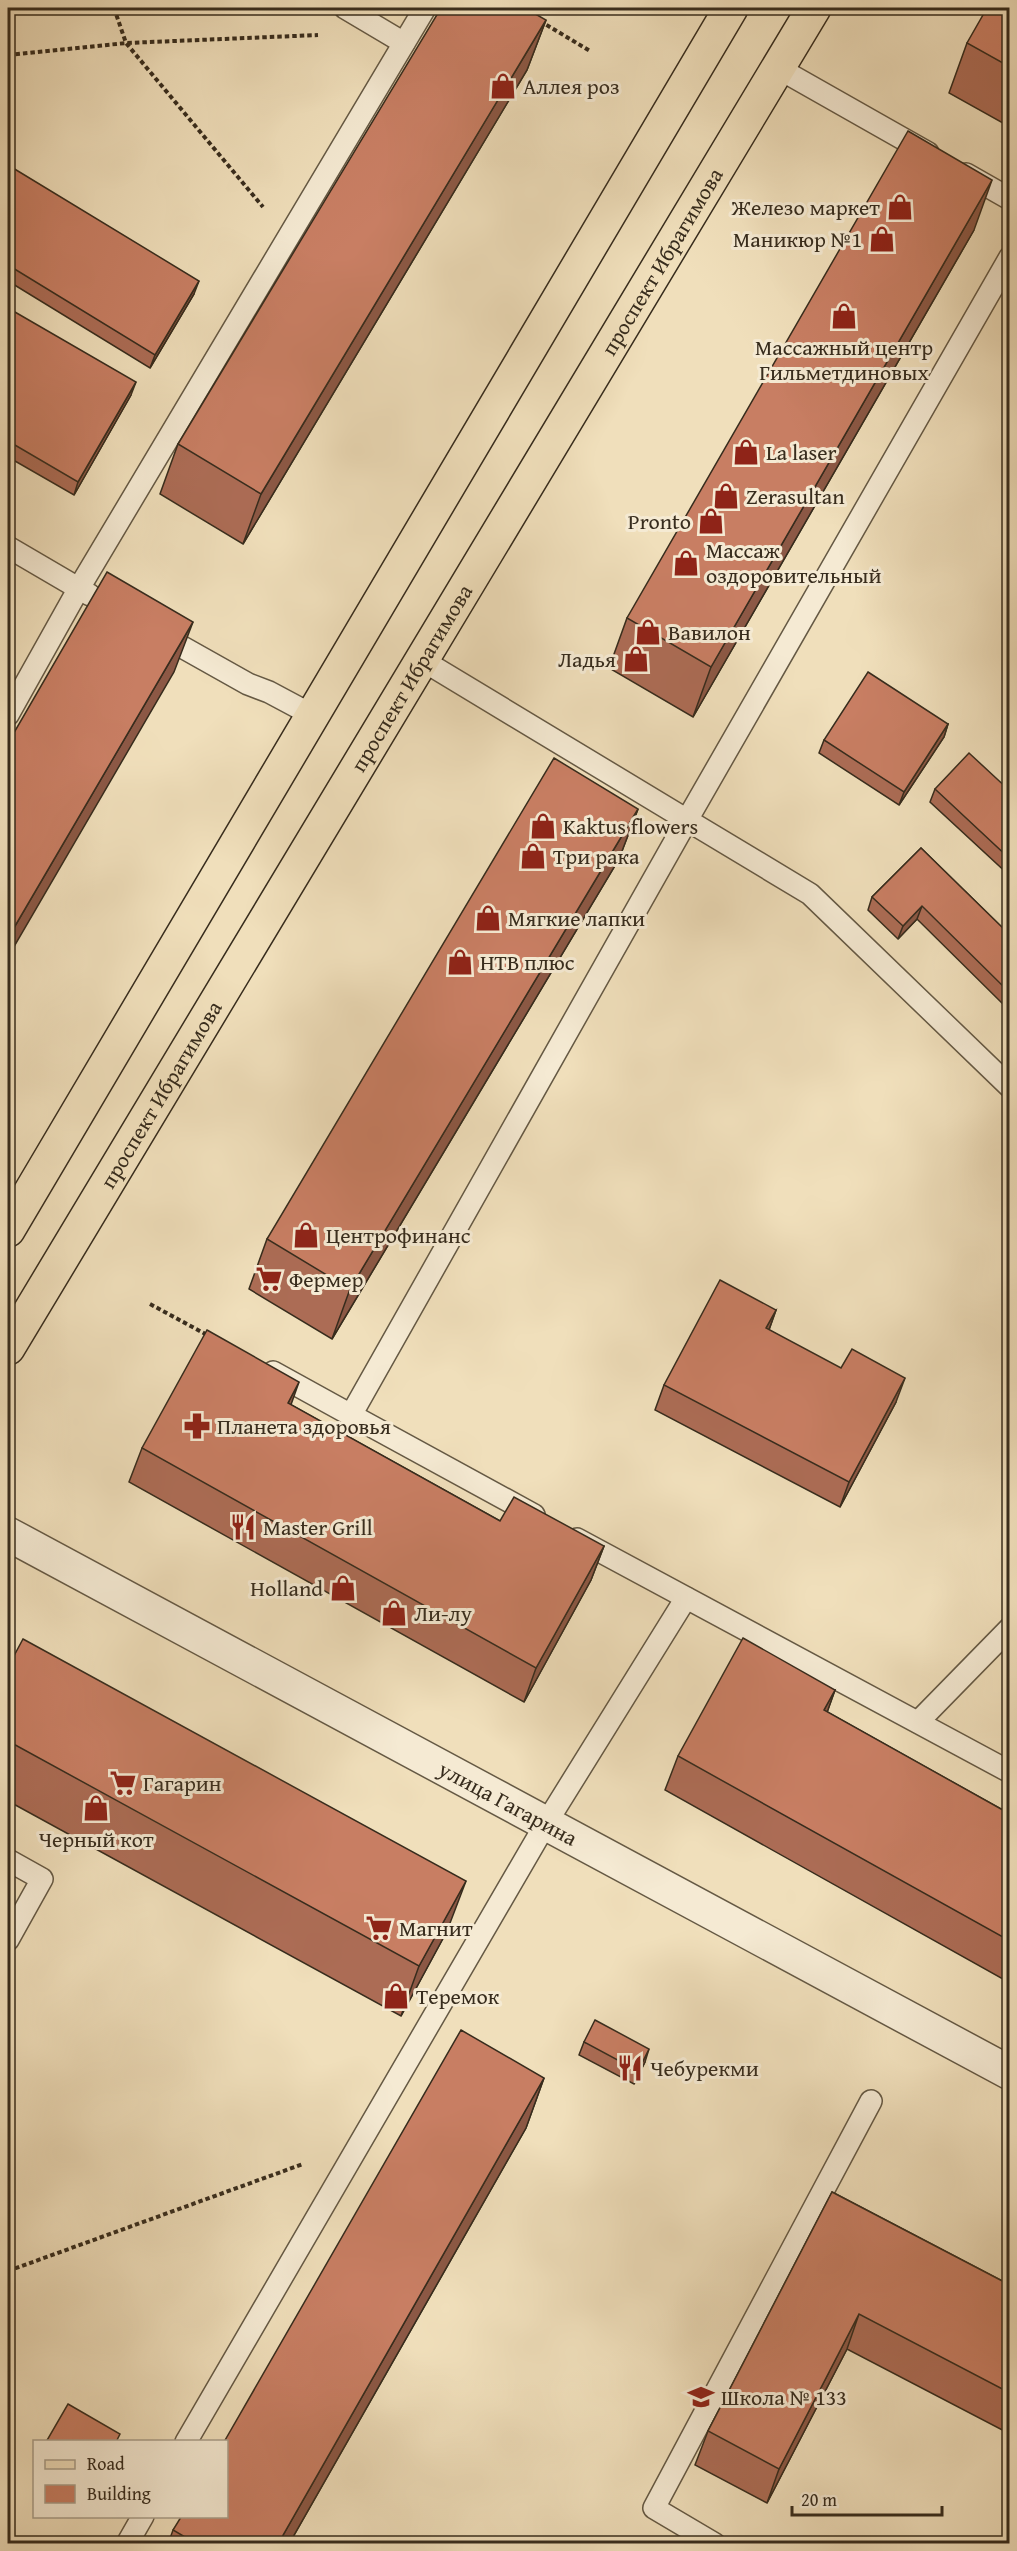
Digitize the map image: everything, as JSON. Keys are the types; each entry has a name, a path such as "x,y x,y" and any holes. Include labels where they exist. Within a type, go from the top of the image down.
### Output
{"main road":[{"path":"8,1230 731,8"},
{"name":"проспект Ибрагимова","path":"8,1348 814,8"}],"street":[{"name":"улица Гагарина","path":"8,1534 545,1825 1010,2073"}],"lane":[{"path":"345,8 396,38"},
{"path":"8,716 79,588 289,238 396,38 424,8"},
{"path":"778,68 1010,199"},
{"path":"351,1415 687,820 1010,257"},
{"path":"8,547 109,605"},
{"path":"139,622 248,684 269,692 314,716"},
{"path":"422,660 810,894 1010,1088"},
{"path":"212,1338 1010,1773"},
{"path":"187,2440 545,1825 686,1598"},
{"path":"918,1722 1010,1628"},
{"path":"8,1860 42,1880 8,1940"},
{"path":"715,2544 654,2508 871,2101"},
{"path":"127,2544 142,2518"}],"path":[{"path":"114,8 126,43 289,238"},
{"path":"535,18 590,51"},
{"path":"8,55 126,43 396,38"},
{"path":"150,1304 212,1338"},
{"path":"8,2271 360,2143"}],"building":[{"path":"441,8 525,8 546,20 261,494 178,444"},
{"path":"987,8 1010,8 1010,67 967,43"},
{"path":"908,131 992,180 711,667 627,618"},
{"path":"8,165 199,281 155,355 8,265"},
{"path":"8,308 136,382 78,482 8,441"},
{"path":"107,572 193,622 8,938 8,743"},
{"path":"868,672 948,724 904,792 824,740"},
{"path":"969,753 1010,791 1010,859 935,789"},
{"path":"554,758 638,809 350,1289 267,1239"},
{"path":"921,848 1010,935 1010,993 922,906 903,926 872,897"},
{"path":"720,1280 776,1310 766,1328 841,1368 852,1349 905,1378 849,1482 664,1385"},
{"path":"207,1330 299,1382 288,1403 500,1521 514,1497 604,1546 536,1668 142,1448"},
{"path":"743,1638 835,1690 824,1710 1010,1814 1010,1941 678,1756"},
{"path":"23,1639 466,1881 419,1966 8,1741 8,1667"},
{"path":"595,2020 649,2049 638,2071 584,2042"},
{"path":"461,2030 544,2078 278,2544 197,2544 173,2530 180,2518 228,2518 228,2440 225,2440"},
{"path":"832,2192 1010,2285 1010,2393 859,2314 779,2469 708,2431"},
{"path":"68,2404 120,2434 117,2440 47,2440"}],"place":[{"name":"Аллея роз","path":"503,86"},
{"name":"Железо маркет","path":"900,207"},
{"name":"Маникюр №1","path":"882,239"},
{"name":"Массажный центр Гильметдиновых","path":"844,316"},
{"name":"La laser","path":"746,452"},
{"name":"Zerasultan","path":"726,496"},
{"name":"Pronto","path":"711,521"},
{"name":"Массаж оздоровительный","path":"686,563"},
{"name":"Вавилон","path":"648,632"},
{"name":"Ладья","path":"636,659"},
{"name":"Kaktus flowers","path":"543,826"},
{"name":"Три рака","path":"533,856"},
{"name":"Мягкие лапки","path":"488,918"},
{"name":"НТВ плюс","path":"460,962"},
{"name":"Центрофинанс","path":"306,1235"},
{"name":"Фермер","path":"269,1279"},
{"name":"Планета здоровья","path":"197,1426"},
{"name":"Master Grill","path":"243,1527"},
{"name":"Holland","path":"343,1588"},
{"name":"Ли-лу","path":"394,1613"},
{"name":"Гагарин","path":"123,1783"},
{"name":"Черный кот","path":"96,1808"},
{"name":"Магнит","path":"379,1928"},
{"name":"Теремок","path":"396,1996"},
{"name":"Чебурекми","path":"630,2068"},
{"name":"Школа № 133","path":"701,2397"}]}
